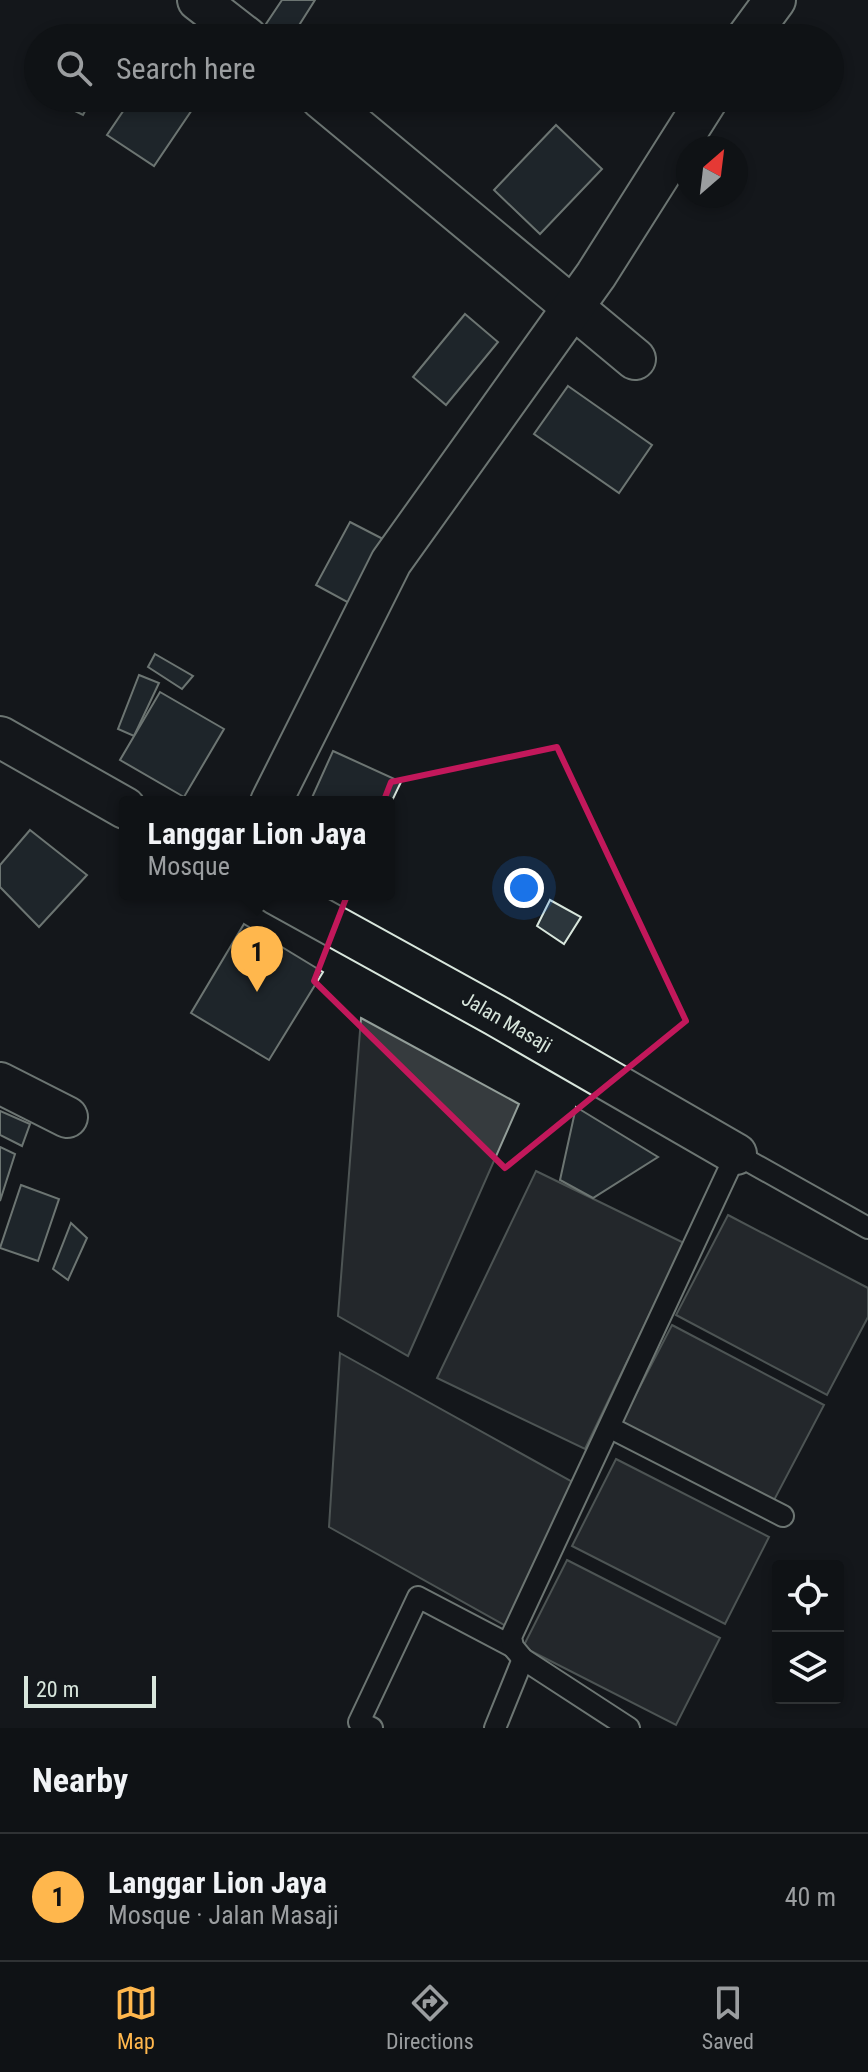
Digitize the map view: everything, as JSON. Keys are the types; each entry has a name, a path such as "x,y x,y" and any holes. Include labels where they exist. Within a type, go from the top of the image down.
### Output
{"street":[{"path":"198,0 229,24"},
{"path":"757,24 775,0"},
{"path":"340,112 582,295 635,359"},
{"path":"274,796 391,562 582,295 699,112"},
{"path":"0,737 119,805"},
{"name":"Jalan Masaji","path":"287,900 736,1154"},
{"path":"0,1083 67,1117"}],"lane":[{"path":"495,1728 518,1653 511,1637 515,1622 611,1428 736,1154 868,1228"},
{"path":"611,1428 783,1516"},
{"path":"372,1728 359,1722 418,1597 518,1653 629,1728"}],"highlighted area":[{"path":"557,747 686,1021 505,1168 314,981 391,782"}],"shaded area":[{"path":"361,1018 519,1104 408,1356 338,1316"},
{"path":"536,1171 684,1243 585,1449 437,1378"},
{"path":"728,1215 868,1288 868,1317 827,1395 676,1315"},
{"path":"672,1325 824,1405 772,1504 620,1425"},
{"path":"340,1353 576,1484 508,1627 329,1527"},
{"path":"616,1459 769,1537 725,1624 572,1546"},
{"path":"567,1560 720,1638 676,1725 523,1647"}],"building":[{"path":"282,0 315,0 300,24 266,24"},
{"path":"123,112 191,112 154,166 107,135"},
{"path":"556,125 602,169 540,234 494,190"},
{"path":"465,314 498,342 446,405 413,377"},
{"path":"568,386 652,445 619,493 534,434"},
{"path":"350,522 383,539 349,603 316,585"},
{"path":"155,654 193,676 182,689 148,667"},
{"path":"139,675 159,683 134,736 118,729"},
{"path":"160,692 224,729 185,796 120,760"},
{"path":"333,751 401,782 394,796 313,796"},
{"path":"30,830 87,875 39,927 0,887 0,865"},
{"path":"550,900 581,917 564,944 537,926"},
{"path":"244,924 323,972 269,1060 191,1013"},
{"path":"576,1107 658,1157 593,1198 560,1180"},
{"path":"0,1111 30,1124 22,1146 0,1135"},
{"path":"0,1147 15,1154 0,1201"},
{"path":"21,1185 59,1199 38,1261 0,1248"},
{"path":"71,1223 87,1238 68,1280 53,1269"}],"place":[{"name":"Langgar Lion Jaya","path":"257,992"}]}
